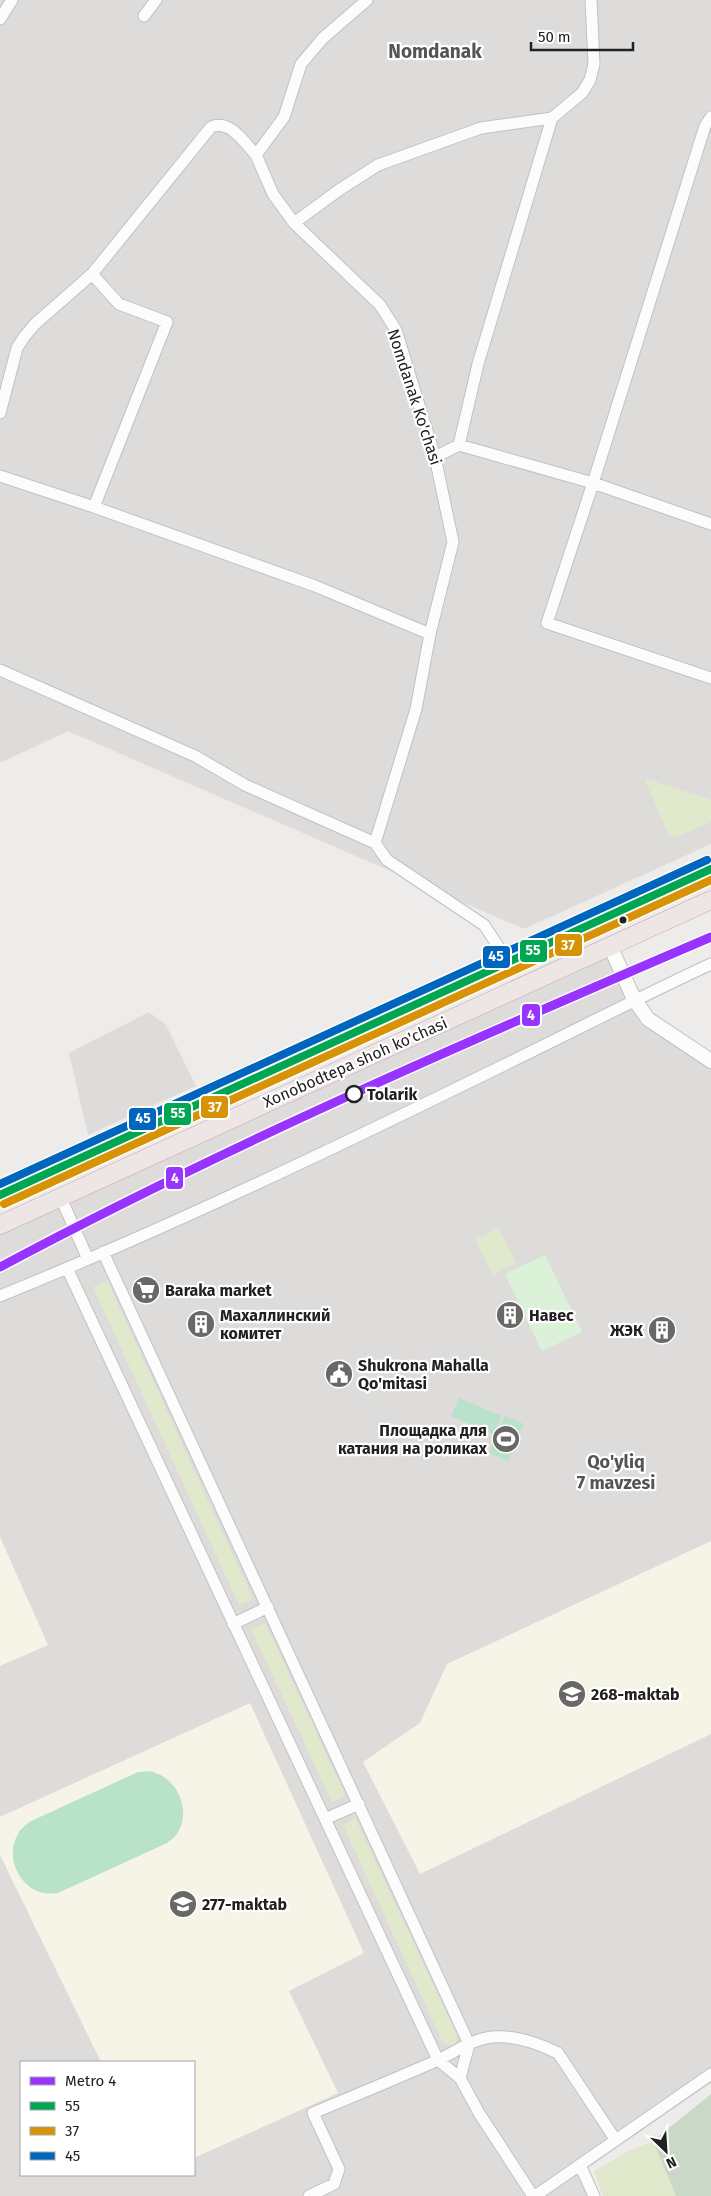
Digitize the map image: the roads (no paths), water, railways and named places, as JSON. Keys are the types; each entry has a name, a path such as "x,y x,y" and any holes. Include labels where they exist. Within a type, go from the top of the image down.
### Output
{"highway":[{"name":"Xonobodtepa shoh ko'chasi","path":"0,1195 711,869"},
{"name":"Xonobodtepa shoh ko'chasi","path":"0,1225 711,900"}],"street":[{"path":"0,19 12,0"},
{"path":"144,16 156,0"},
{"path":"256,155 284,117 301,64 323,38 367,0"},
{"path":"294,223 339,190 378,165 481,128 552,118 582,93 590,80 594,64 591,0"},
{"path":"711,117 704,126 594,483 547,623 711,678"},
{"path":"459,445 478,364 552,118"},
{"name":"Nomdanak Ko'chasi","path":"0,413 17,348 24,337 35,324 92,274 212,127 219,124 227,126 234,131 256,155 273,194 294,223 380,305 396,330 435,457 453,542 430,634 416,709 376,843"},
{"path":"92,274 119,304 167,322 94,507"},
{"path":"435,457 459,445 594,483 711,524"},
{"path":"0,476 94,507 315,586 430,634"},
{"path":"0,670 195,756 245,785 376,843 387,860 484,925 498,946 505,962"},
{"path":"610,946 634,1000 648,1019 711,1061"},
{"path":"0,1296 88,1259 352,1139 711,964"},
{"path":"60,1196 88,1259"},
{"path":"103,1252 469,2044 460,2078"},
{"path":"67,1268 438,2060 460,2078 479,2113 534,2196 711,2074"},
{"path":"233,1624 268,1607"},
{"path":"325,1819 359,1804"},
{"path":"309,2196 334,2184 339,2169 313,2113 438,2060 480,2039 506,2037 545,2047 558,2053 615,2140"},
{"path":"580,2164 594,2196"}],"metro line":[{"name":"4","path":"0,1267 174,1178 263,1136 441,1054 711,937"}],"place":[{"name":"Tolarik","path":"354,1094"},
{"name":"Baraka market","path":"146,1290"},
{"name":"Навес","path":"510,1315"},
{"name":"Махаллинский комитет","path":"201,1324"},
{"name":"ЖЭК","path":"662,1330"},
{"name":"Shukrona Mahalla Qo'mitasi","path":"339,1374"},
{"name":"Площадка для катания на роликах","path":"506,1439"},
{"name":"268-maktab","path":"572,1694"},
{"name":"277-maktab","path":"183,1904"}],"district":[{"name":"Nomdanak","path":"435,51"},
{"name":"Qo'yliq 7 mavzesi","path":"616,1472"}]}
